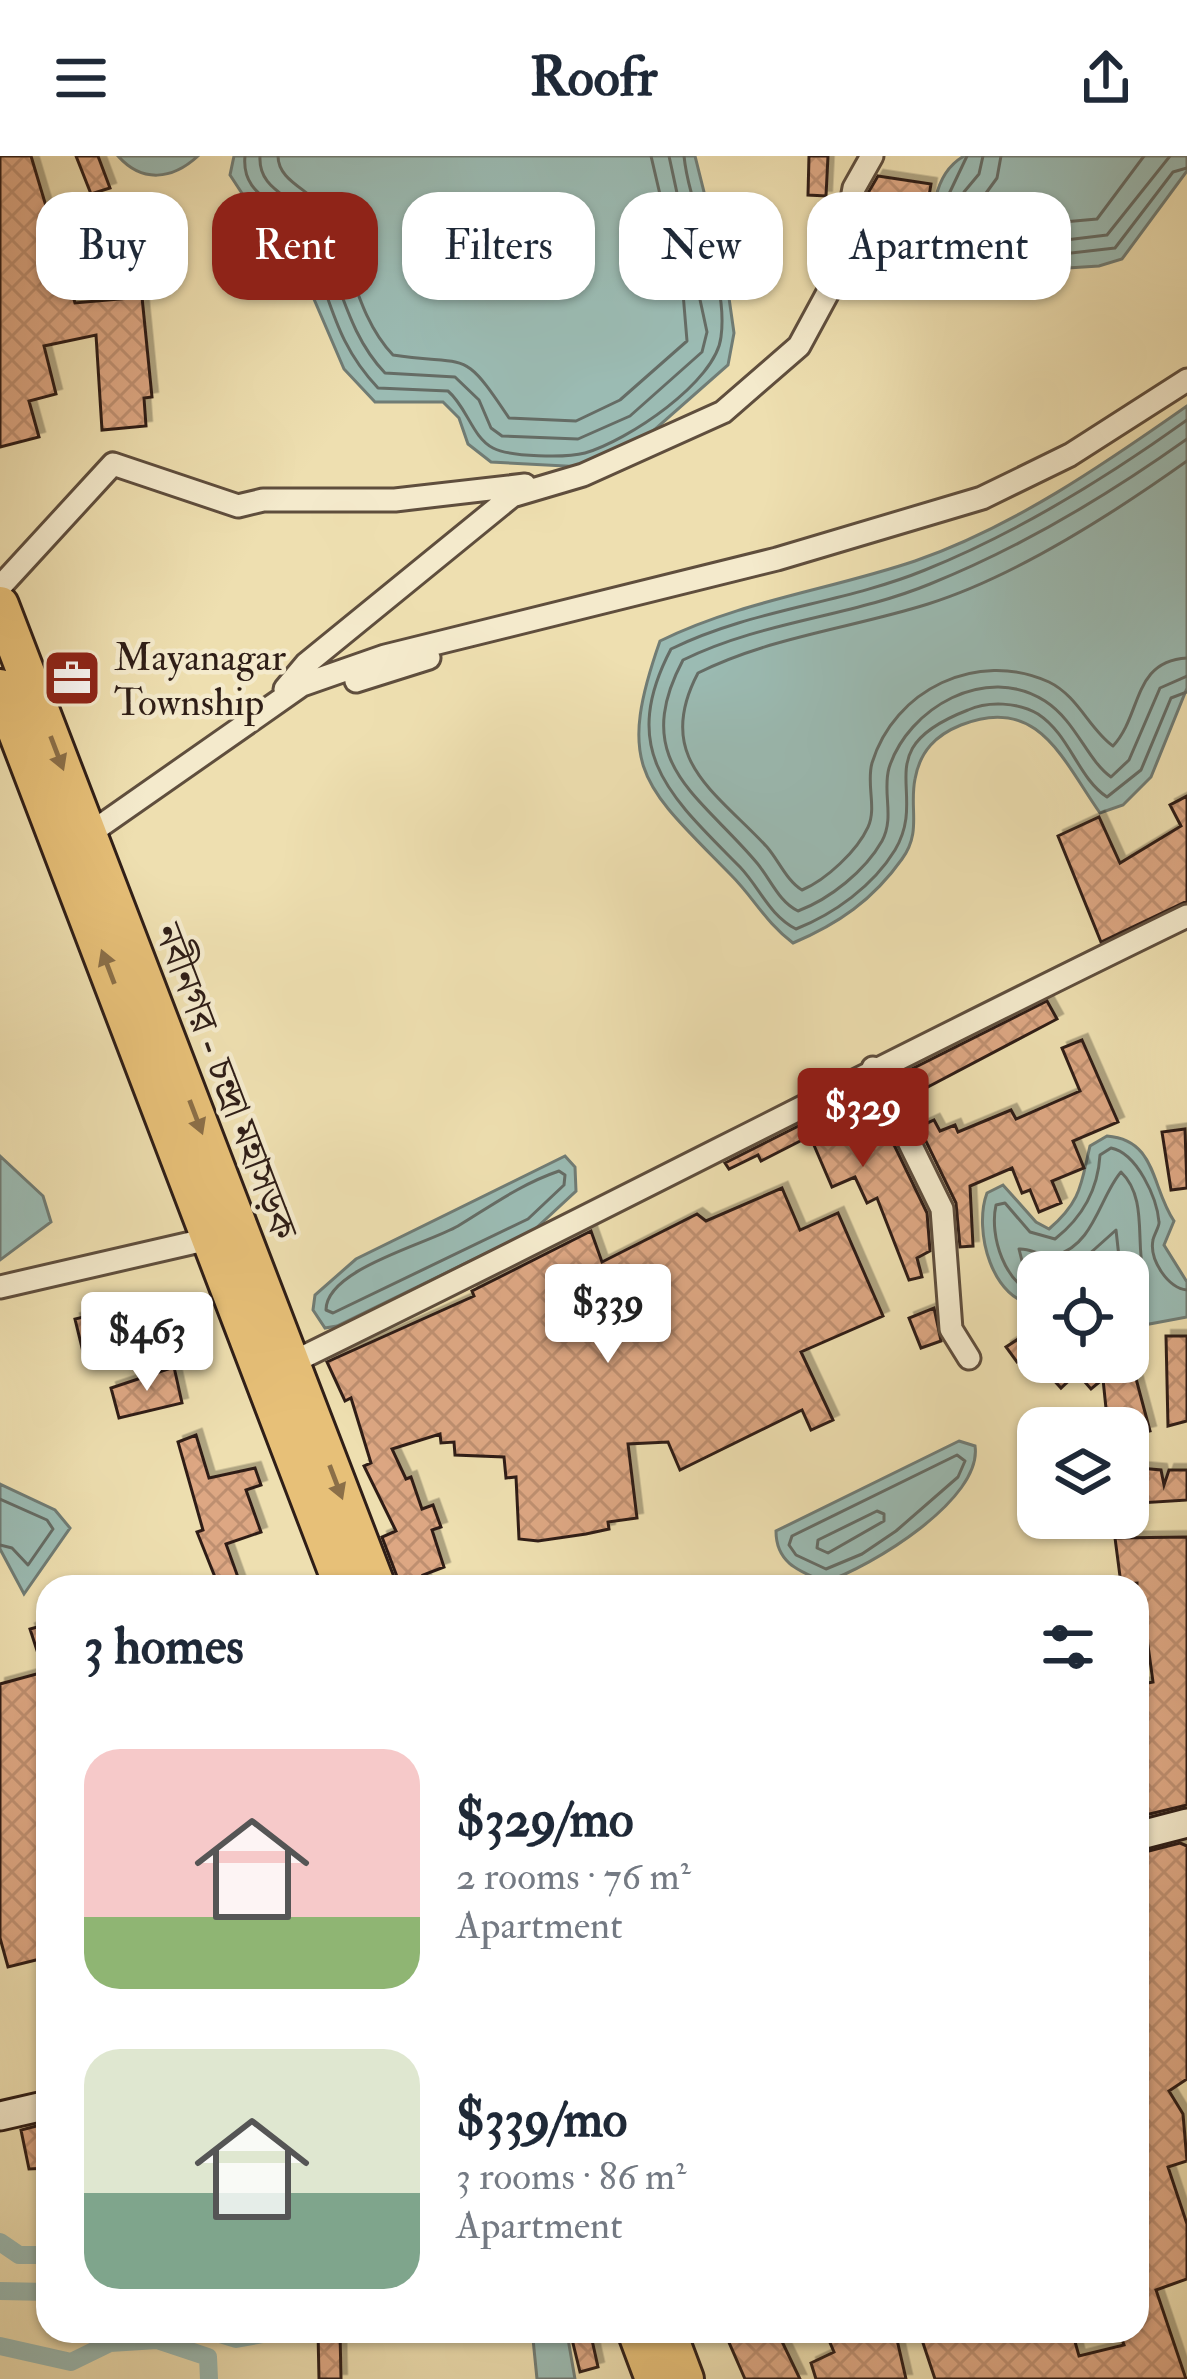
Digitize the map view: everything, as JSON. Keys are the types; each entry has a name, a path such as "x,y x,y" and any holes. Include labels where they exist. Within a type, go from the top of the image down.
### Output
{"highway":[{"name":"নবীনগর - চন্দ্রা মহাসড়ক","path":"0,605 372,1575"},
{"name":"নবীনগর - চন্দ্রা মহাসড়ক","path":"0,688 339,1575"},
{"path":"640,2343 654,2379"},
{"path":"672,2343 685,2379"}],"street":[{"path":"265,712 306,664 512,496 576,478 723,412 800,346 838,274 854,188 872,156"},
{"path":"89,834 302,686 385,656 837,542 982,498 1070,455 1187,380"},
{"path":"0,587 112,464 238,506 263,500 395,500 576,478"},
{"path":"290,1364 593,1216 873,1068 1187,916"},
{"path":"873,1068 942,1209 951,1329 969,1358"},
{"path":"0,1287 213,1238"},
{"path":"1149,1833 1187,1823"},
{"path":"0,2116 36,2108"}],"water":[{"path":"118,156 198,156 178,170 157,175 137,171"},
{"path":"234,156 695,156 704,192 619,192 619,300 729,300 734,333 728,365 644,439 584,467 491,462 468,444 459,418 443,402 375,402 344,369 314,300 378,300 378,192 241,192 230,175"},
{"path":"964,156 1187,156 1187,171 1122,259 1071,268 1071,192 937,192 951,166"},
{"path":"1187,406 1187,688 1151,777 1123,805 1100,813 1060,753 1029,725 1010,718 988,718 952,729 930,745 917,769 912,839 902,859 854,909 793,943 676,818 646,772 639,748 640,719 660,641 722,616 915,561 987,531 1056,493"},
{"path":"1107,1136 1123,1139 1151,1167 1174,1221 1164,1245 1187,1282 1187,1317 1149,1324 1149,1251 1017,1251 1017,1298 998,1278 985,1244 987,1193 1003,1185 1036,1222 1049,1229 1074,1200 1090,1146"},
{"path":"0,1156 43,1196 51,1222 0,1260"},
{"path":"565,1156 575,1167 576,1191 534,1230 337,1326 325,1328 313,1310 315,1295 356,1259"},
{"path":"959,1441 975,1446 973,1466 943,1508 895,1546 845,1574 810,1575 798,1569 780,1551 776,1531"},
{"path":"0,1484 55,1510 70,1528 24,1594 0,1549"},
{"path":"533,2343 569,2343 575,2379 537,2379"}],"building":[{"path":"0,156 31,156 42,192 36,192 36,300 142,300 152,397 144,398 146,426 102,430 96,335 44,346 56,394 29,401 39,437 0,447"},
{"path":"76,156 98,156 110,188 90,192"},
{"path":"809,156 828,156 826,192 808,192"},
{"path":"878,176 931,184 930,192 869,192"},
{"path":"1187,796 1187,901 1101,942 1058,836 1099,817 1120,863 1181,826 1170,805"},
{"path":"1047,1001 1057,1019 905,1099 894,1078"},
{"path":"1082,1040 1118,1122 1073,1141 1084,1168 1052,1181 1061,1203 1039,1212 1030,1190 1022,1193 1012,1168 970,1186 973,1246 960,1247 956,1203 919,1127 934,1120 940,1131 955,1125 958,1132 1011,1110 1016,1119 1080,1091 1062,1048"},
{"path":"868,1091 927,1213 930,1251 917,1258 922,1277 909,1280 877,1198 867,1203 855,1177 832,1187 810,1136 761,1161 758,1155 729,1169 725,1163"},
{"path":"1185,1129 1187,1188 1171,1190 1162,1132"},
{"path":"782,1188 800,1230 838,1213 883,1316 801,1352 833,1420 811,1430 802,1410 680,1470 668,1442 628,1444 637,1518 608,1522 609,1529 538,1541 519,1539 516,1477 506,1478 504,1457 455,1455 454,1442 441,1443 440,1434 392,1449 406,1479 411,1477 422,1509 433,1505 441,1527 432,1530 444,1567 423,1575 396,1575 382,1537 396,1531 364,1466 371,1463 351,1398 345,1401 327,1362 474,1296 472,1291 591,1231 602,1262 697,1214 706,1221"},
{"path":"131,1305 141,1335 84,1356 75,1319"},
{"path":"934,1308 941,1341 921,1348 909,1318"},
{"path":"1166,1336 1187,1336 1187,1421 1168,1426"},
{"path":"1017,1340 1017,1362 1006,1347"},
{"path":"174,1367 182,1403 119,1418 111,1388"},
{"path":"1103,1383 1137,1383 1144,1407 1106,1407"},
{"path":"196,1435 209,1478 255,1468 261,1485 246,1490 261,1532 226,1544 237,1575 214,1575 197,1532 203,1530 178,1442"},
{"path":"1149,1469 1161,1470 1164,1485 1169,1470 1187,1470 1187,1500 1149,1502"},
{"path":"1187,1537 1187,1805 1149,1814 1149,1683 1153,1682 1149,1575 1120,1575 1115,1539"},
{"path":"36,1674 36,1960 8,1967 0,1938 0,1684"},
{"path":"1180,1843 1187,1846 1187,2079 1169,2091 1183,2114 1187,2161 1168,2167 1187,2224 1187,2279 1156,2290 1186,2379 935,2379 923,2343 1075,2343 1079,2356 1123,2343 1149,2343 1149,1851"},
{"path":"36,2126 36,2169 29,2169 21,2130"},
{"path":"318,2343 340,2343 341,2379 319,2379"},
{"path":"573,2343 593,2343 598,2367 580,2372"},
{"path":"729,2343 783,2343 800,2379 745,2379"},
{"path":"830,2343 898,2343 906,2379 816,2379 811,2363 834,2352"}],"waterway":[{"path":"0,2242 19,2255 36,2255"},
{"path":"0,2291 36,2292"},
{"path":"0,2346 71,2362 110,2343"},
{"path":"166,2343 208,2357 209,2379"}],"place":[{"name":"Mayanagar Township","path":"72,678"}]}
